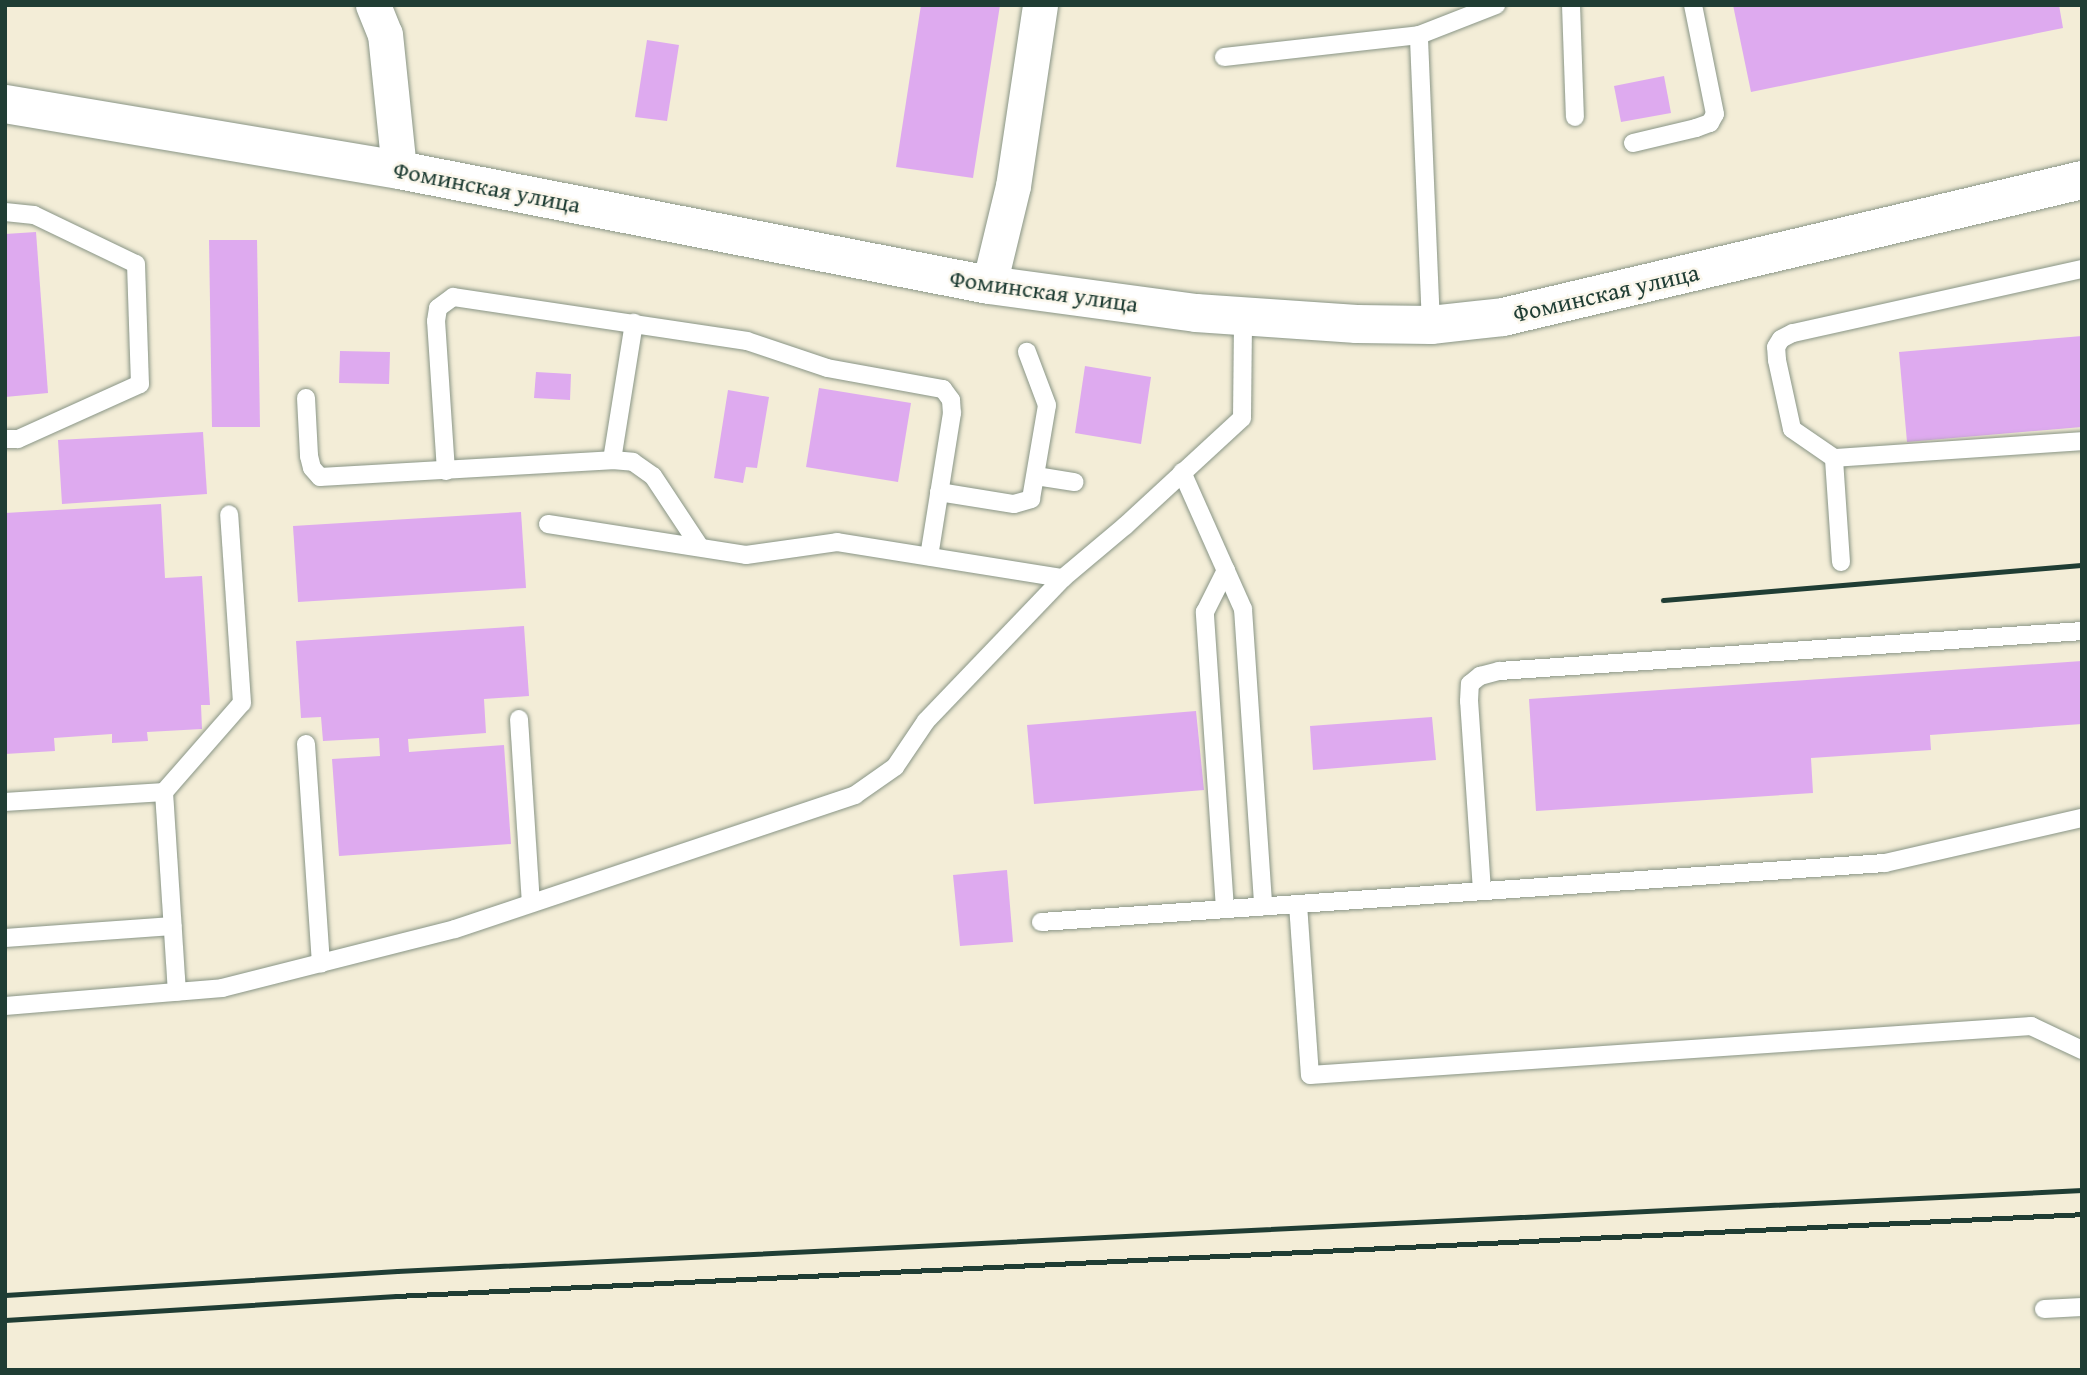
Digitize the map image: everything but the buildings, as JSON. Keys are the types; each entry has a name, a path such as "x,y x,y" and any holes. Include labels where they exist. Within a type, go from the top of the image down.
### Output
{"street":[{"path":"373,5 385,34 399,170"},
{"path":"989,285 1013,186 1040,5"},
{"name":"Фоминская улица","path":"5,104 399,170 989,285 1243,316 1357,324 1431,325 1503,317 2082,180"}],"lane":[{"path":"1224,57 1419,36 1496,5"},
{"path":"1571,5 1575,117"},
{"path":"1633,143 1696,128 1710,123 1715,114 1693,5"},
{"path":"1419,36 1431,325"},
{"path":"5,212 34,215 136,264 141,384 18,439 5,439"},
{"path":"2082,270 1793,333 1781,339 1776,347 1792,429 1834,458 2082,441"},
{"path":"446,471 436,321 438,308 443,301 467,297 747,341 827,368 943,389 951,400 952,413 929,556"},
{"path":"5,1006 222,988 455,929 855,795 895,767 926,721 1063,578 1125,526 1242,418 1243,316"},
{"path":"612,460 634,323"},
{"path":"939,492 1025,503 1034,491 1047,405 1027,352"},
{"path":"306,398 309,456 312,468 320,477 612,460 633,462 644,467 700,547"},
{"path":"1834,458 1841,562"},
{"path":"1182,472 1243,609 1263,906"},
{"path":"1036,476 1075,482"},
{"path":"177,992 164,792 242,703 229,514"},
{"path":"548,524 746,555 837,542 1063,578"},
{"path":"1225,909 1205,612 1226,570"},
{"path":"1482,891 1469,701 1470,684 1480,676 1499,671 2082,631"},
{"path":"519,719 531,903"},
{"path":"306,744 321,963"},
{"path":"5,802 164,792"},
{"path":"1041,922 1885,863 2082,818"},
{"path":"1298,904 1310,1075 2031,1026 2082,1050"},
{"path":"5,938 173,926"},
{"path":"2044,1309 2082,1307"}],"railway":[{"path":"1663,600 2082,565"},
{"path":"5,1295 397,1271 2082,1190"},
{"path":"5,1320 396,1296 2082,1214"}]}
